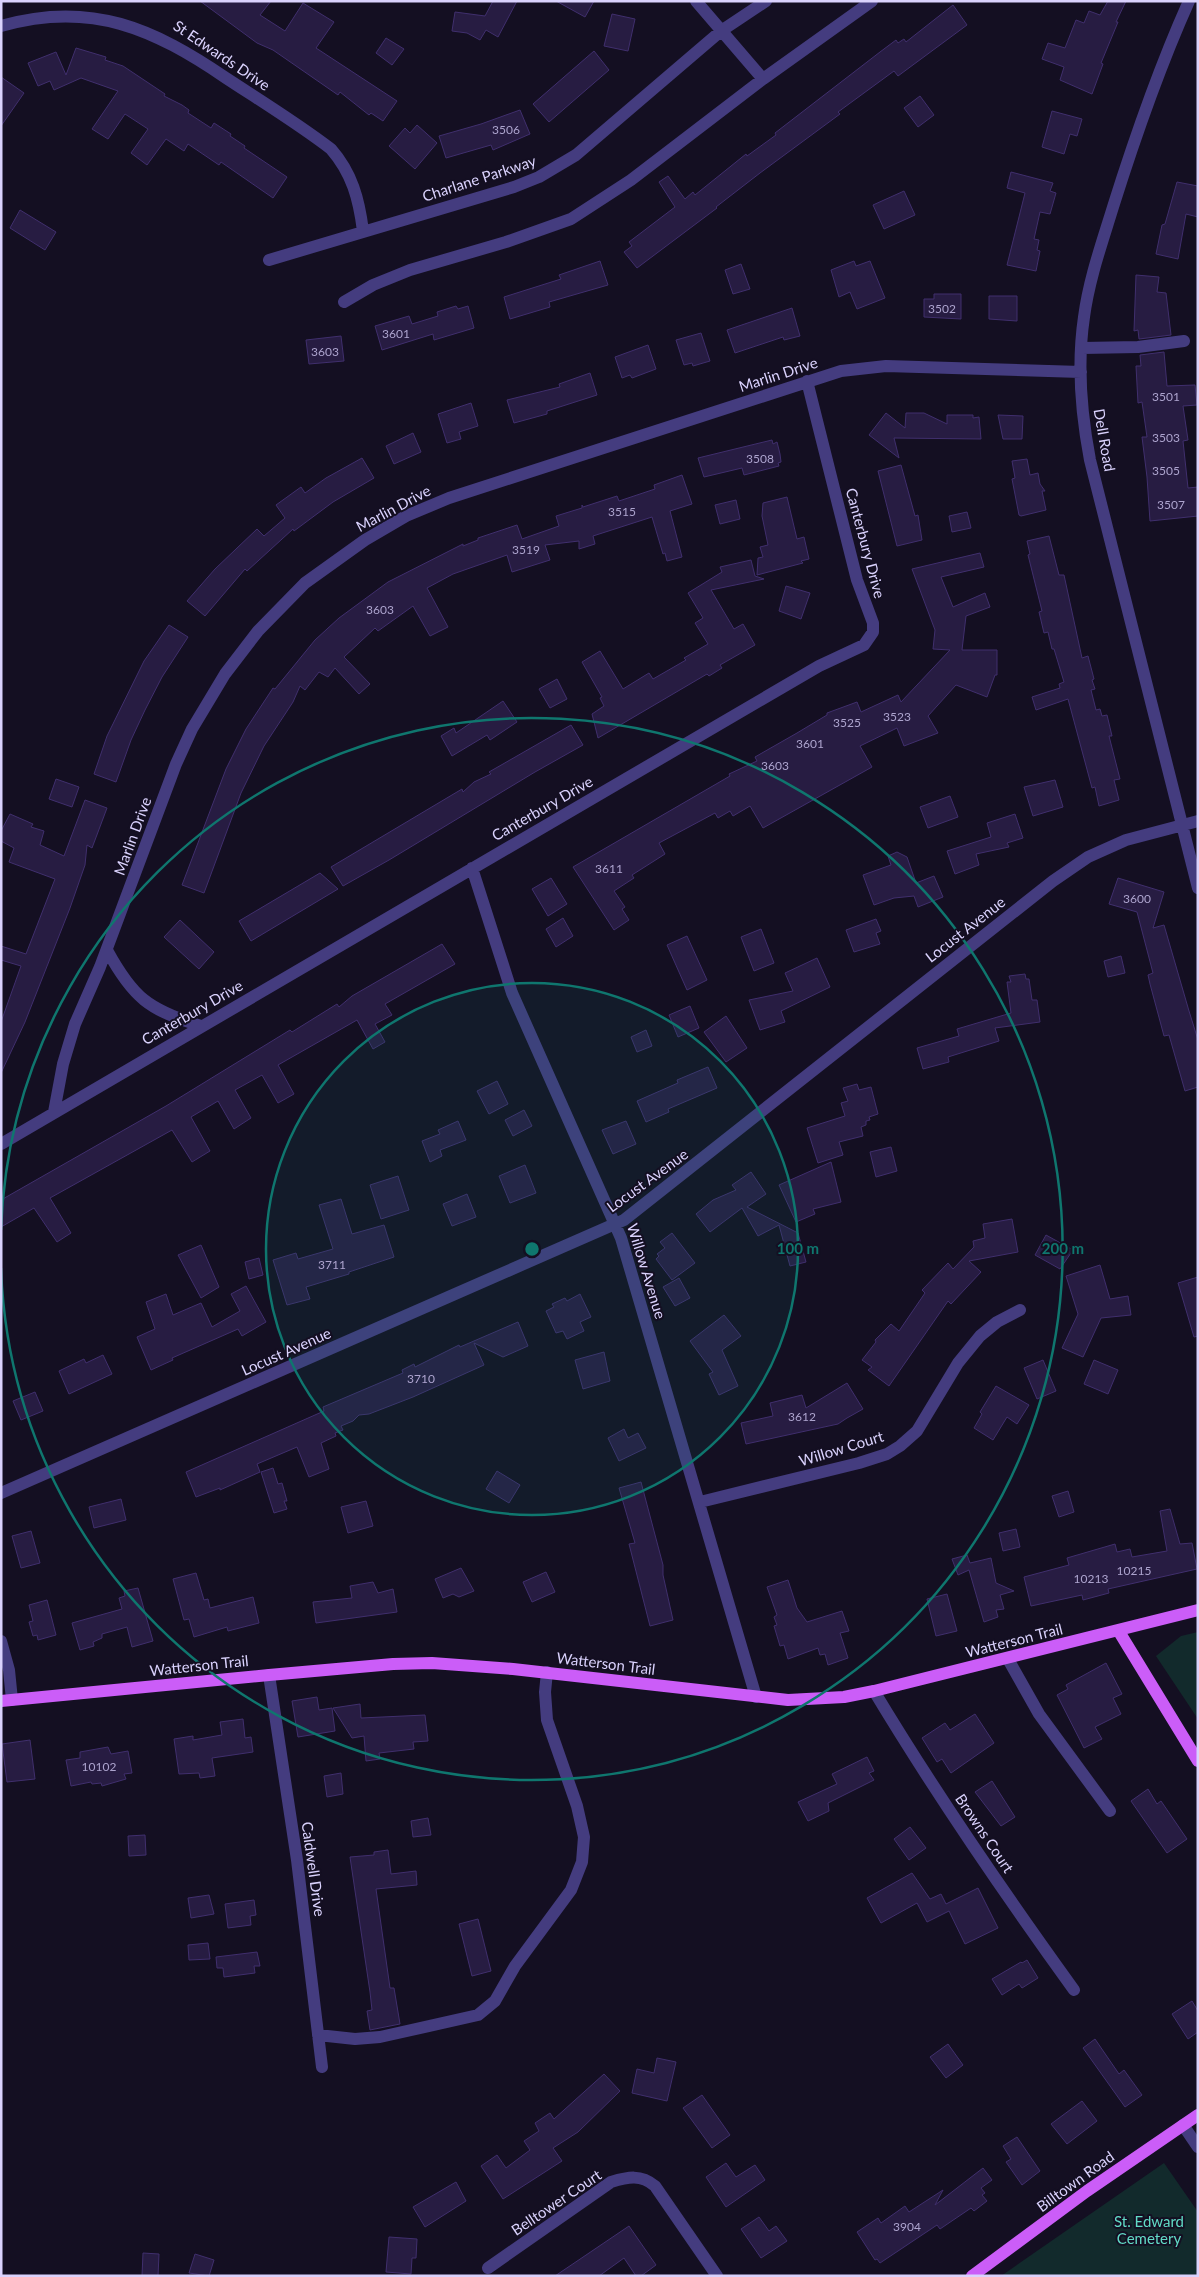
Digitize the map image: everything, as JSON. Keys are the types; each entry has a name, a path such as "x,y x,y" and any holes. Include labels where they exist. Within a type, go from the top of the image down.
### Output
{"main road":[{"name":"Watterson Trail","path":"6,1700 394,1664 432,1663 467,1664 547,1672 756,1697 820,1700 874,1691 1198,1610"},
{"path":"1118,1630 1198,1761"},
{"name":"Billtown Road","path":"972,2276 1087,2191 1198,2115"}],"street":[{"path":"696,1 710,20 763,79"},
{"name":"Charlane Parkway","path":"268,260 514,187 558,167 596,139 766,1"},
{"path":"344,302 373,285 410,270 515,240 571,219 631,180 763,79 872,1"},
{"name":"Dell Road","path":"1189,1 1158,74 1135,137 1093,272 1084,318 1081,372 1082,404 1090,460 1198,888"},
{"name":"St Edwards Drive","path":"1,26 25,14 45,8 85,5 115,10 150,26 330,149 349,173 354,186 363,231"},
{"path":"1082,348 1138,347 1184,341"},
{"name":"Marlin Drive","path":"54,1112 63,1064 75,1024 107,950 176,764 192,729 225,674 258,631 305,584 365,540 406,516 449,498 841,371 886,366 1081,372"},
{"name":"Canterbury Drive","path":"1,1144 819,666 869,641 873,632 873,623 857,580 807,381"},
{"name":"Locust Avenue","path":"1,1493 616,1224 640,1209 1053,880 1088,857 1126,840 1198,821"},
{"name":"Willow Avenue","path":"472,868 512,994 616,1224 700,1502 756,1697"},
{"path":"107,950 124,980 136,995 151,1006 172,1017 201,1026"},
{"name":"Willow Court","path":"700,1502 887,1454 900,1446 917,1431 958,1363 980,1336 997,1322 1020,1310"},
{"path":"1,1641 9,1670 6,1700"},
{"path":"1008,1658 1039,1714 1110,1811"},
{"path":"318,2035 355,2039 380,2037 478,2014 495,2001 515,1966 571,1890 582,1862 584,1837 577,1806 547,1720 545,1692 547,1672"},
{"name":"Caldwell Drive","path":"269,1675 297,1860 322,2067"},
{"name":"Browns Court","path":"874,1691 948,1808 1074,1990"},
{"path":"1183,2125 1198,2147"},
{"name":"Belltower Court","path":"488,2268 611,2182 630,2177 648,2180 655,2186 717,2276"}],"green space":[{"path":"1198,1632 1198,1719 1156,1656 1181,1636"},
{"name":"St. Edward Cemetery","path":"1164,2163 1198,2212 1198,2276 1001,2276"}],"building":[{"path":"200,1 271,1 260,15 285,31 303,3 334,22 316,48 397,101 383,121 371,113 369,115 340,92 338,95 273,50 257,43"},
{"path":"493,1 517,1 498,37 486,30 480,40 467,33 452,31 455,12 485,16"},
{"path":"556,1 594,1 585,17"},
{"path":"1108,1 1126,1 1101,63 1103,64 1092,94 1060,80 1064,67 1042,59 1048,43 1065,48 1076,20 1084,23 1089,11 1100,15"},
{"path":"953,5 967,25 898,76 894,71 838,112 840,114 637,268 624,252 632,246 629,242 675,207 659,182 668,176 685,199 693,192 695,195 746,154 747,156 776,135 775,133 896,40 898,43 904,39 906,42"},
{"path":"612,14 635,19 628,51 604,46"},
{"path":"386,38 404,49 392,65 376,53"},
{"path":"76,48 106,57 105,60 123,66 165,94 164,96 182,105 189,110 188,113 211,128 214,123 231,134 230,136 245,146 244,148 287,177 273,198 221,162 219,165 188,144 184,151 166,139 147,165 131,153 148,129 125,114 108,139 92,129 118,91 81,78 54,90 50,81 38,86 28,63 56,52 66,75"},
{"path":"594,51 609,70 549,122 533,104"},
{"path":"1,77 24,93 1,126"},
{"path":"920,96 934,115 918,127 904,108"},
{"path":"520,110 530,134 493,150 491,145 446,158 439,136"},
{"path":"1052,111 1082,119 1077,136 1070,134 1064,154 1042,147"},
{"path":"417,125 437,143 415,169 389,146 405,128 410,133"},
{"path":"1011,172 1053,183 1050,191 1056,193 1050,214 1040,212 1034,239 1039,240 1037,250 1040,251 1036,271 1007,265 1025,193 1007,188"},
{"path":"1177,182 1198,186 1198,217 1186,214 1178,259 1156,254 1162,225 1165,224"},
{"path":"904,191 915,215 884,229 873,205"},
{"path":"20,210 56,232 45,250 10,228"},
{"path":"600,261 608,285 549,302 550,307 510,319 504,297 561,279 559,275"},
{"path":"854,261 856,266 870,261 885,298 857,309 850,292 839,297 831,270"},
{"path":"741,264 750,289 733,294 725,270"},
{"path":"1136,275 1159,277 1157,292 1166,293 1171,335 1139,339 1138,330 1134,331"},
{"path":"934,294 961,294 961,319 924,317 924,299 934,299"},
{"path":"989,296 1017,296 1017,321 989,319"},
{"path":"456,306 458,309 468,306 474,328 434,340 433,334 382,350 375,326 409,316 412,324 438,316 437,312"},
{"path":"792,308 800,336 784,340 783,337 735,353 727,330"},
{"path":"701,333 710,361 693,366 692,363 684,365 676,340"},
{"path":"341,336 344,361 309,364 306,340"},
{"path":"648,345 656,369 632,378 630,375 622,378 615,357"},
{"path":"1164,352 1167,386 1195,385 1197,405 1183,406 1188,440 1183,441 1188,488 1198,487 1198,516 1150,521 1142,437 1147,437 1142,402 1138,403 1136,366 1141,366 1140,355"},
{"path":"590,373 597,395 547,411 547,414 514,423 507,400 560,387 559,384"},
{"path":"471,403 478,426 459,432 461,439 447,443 438,414"},
{"path":"886,413 905,428 906,413 924,413 947,424 947,415 973,415 973,418 979,417 981,439 894,438 899,458 869,435"},
{"path":"998,415 1023,416 1022,439 1003,439"},
{"path":"413,433 421,452 394,464 386,446"},
{"path":"772,440 773,444 777,442 781,462 778,463 779,466 744,475 742,468 704,477 698,458"},
{"path":"362,458 374,478 333,502 294,531 293,529 247,571 245,569 205,616 187,601 215,569 257,529 264,536 285,518 276,505 301,487 305,493 326,478"},
{"path":"1027,459 1030,475 1038,473 1040,484 1045,491 1042,491 1046,510 1021,516 1019,515 1012,479 1015,478 1012,461"},
{"path":"901,465 915,516 918,515 922,540 897,546 878,471"},
{"path":"682,475 692,504 670,511 682,557 667,561 665,553 663,554 652,517 593,536 595,544 579,549 579,541 545,545 550,560 512,572 507,555 453,574 427,588 448,627 430,636 413,606 378,631 375,628 344,657 370,684 359,694 335,668 328,677 319,672 305,690 300,686 293,702 264,746 241,793 204,893 182,885 226,769 246,729 273,688 275,689 315,640 339,618 388,582 463,544 463,546 478,540 478,538 517,525 522,539 559,526 556,516 582,508 582,505 583,507 617,496 619,501 655,489 654,485"},
{"path":"787,497 797,539 804,537 809,559 801,561 803,563 757,575 758,558 763,557 760,547 768,545 762,516 763,503"},
{"path":"736,500 740,519 720,524 715,505"},
{"path":"967,512 971,528 952,532 949,516"},
{"path":"1049,536 1059,575 1064,575 1082,658 1088,656 1094,679 1092,680 1095,689 1091,690 1096,710 1100,709 1102,716 1107,715 1112,736 1109,736 1120,779 1114,780 1119,800 1099,806 1095,787 1092,788 1068,699 1036,710 1032,697 1060,688 1059,684 1064,682 1048,632 1044,633 1039,612 1042,611 1028,555 1030,554 1027,541"},
{"path":"980,553 984,567 941,577 953,607 985,593 990,607 966,616 962,650 997,650 997,675 995,675 987,697 956,685 928,716 938,733 904,746 897,728 860,746 872,767 763,828 750,806 733,816 730,811 718,818 715,813 659,843 665,854 632,875 634,878 614,891 625,907 622,909 629,920 614,930 573,867 730,776 729,774 757,761 755,757 827,715 827,713 857,702 861,712 898,695 901,702 950,650 933,649 935,630 912,569"},
{"path":"751,560 755,576 764,579 711,590 734,629 743,624 755,645 720,665 722,668 709,676 707,674 598,738 592,714 604,706 600,698 602,697 582,662 600,651 623,689 649,673 653,679 686,660 684,658 708,644 695,623 703,618 688,593 722,572 720,567"},
{"path":"786,586 810,593 801,619 779,611"},
{"path":"169,625 188,637 162,677 145,710 131,740 116,782 94,774 107,736 144,661"},
{"path":"557,679 567,699 550,708 539,689"},
{"path":"503,701 517,722 490,740 487,735 452,756 441,736 454,728 456,733"},
{"path":"571,725 583,745 343,886 331,867 462,789 463,792 474,782 491,774 489,772"},
{"path":"56,779 79,787 72,807 49,799"},
{"path":"1055,780 1063,807 1033,816 1024,787"},
{"path":"950,796 958,817 928,828 920,807"},
{"path":"85,800 107,808 92,848 87,845 85,865 70,908 25,1022 1,1073 1,1022 21,966 1,960 1,946 26,954 55,879 9,862 14,848 1,841 1,831 10,814 33,824 31,827 44,831 40,845 64,856"},
{"path":"1015,814 1023,838 1007,843 1009,847 976,854 979,865 955,874 947,851 991,837 987,823"},
{"path":"897,852 907,857 916,883 934,876 943,897 918,907 914,896 894,898 874,905 863,875 891,865 888,856"},
{"path":"320,873 338,889 251,941 239,921"},
{"path":"551,878 567,904 548,916 532,889"},
{"path":"1118,878 1164,892 1153,928 1164,925 1198,1040 1198,1087 1185,1091 1169,1035 1164,1036 1148,975 1153,973 1137,912 1109,904"},
{"path":"563,918 573,936 556,947 546,929"},
{"path":"876,919 881,931 876,933 880,944 854,952 846,930"},
{"path":"180,920 214,952 199,969 164,937"},
{"path":"761,929 774,963 754,971 741,937"},
{"path":"687,936 707,980 687,990 667,945"},
{"path":"442,944 455,964 385,1004 392,1015 375,1024 385,1042 373,1049 357,1020 278,1065 294,1094 278,1103 262,1075 235,1090 251,1118 234,1129 218,1101 191,1117 210,1151 192,1162 172,1130 50,1198 71,1233 57,1242 34,1208 1,1227 1,1200 166,1106 290,1030 292,1032 337,1004 339,1007 352,996"},
{"path":"1121,956 1125,973 1108,977 1104,961"},
{"path":"817,958 830,987 781,1011 785,1022 760,1030 749,1000 793,991 785,973"},
{"path":"1025,974 1026,979 1029,979 1032,1000 1037,1000 1040,1022 995,1028 999,1041 948,1057 949,1062 923,1069 917,1048 959,1036 957,1029 1011,1013 1007,982 1011,982 1009,976"},
{"path":"690,1006 699,1028 678,1037 669,1015"},
{"path":"726,1016 747,1048 726,1062 704,1032"},
{"path":"646,1030 652,1046 637,1052 631,1037"},
{"path":"708,1067 717,1088 668,1109 669,1112 646,1122 637,1101 678,1083 677,1080"},
{"path":"497,1081 508,1104 489,1114 477,1091"},
{"path":"857,1084 859,1090 871,1087 878,1114 869,1117 870,1120 866,1121 866,1125 861,1127 863,1136 839,1142 843,1155 818,1163 807,1128 845,1116 841,1103 848,1101 843,1088"},
{"path":"524,1110 532,1126 513,1136 505,1120"},
{"path":"458,1121 466,1140 440,1150 442,1156 430,1162 422,1141 440,1134 438,1130"},
{"path":"626,1121 636,1144 613,1154 602,1130"},
{"path":"891,1147 897,1171 876,1177 870,1152"},
{"path":"831,1162 841,1202 813,1209 815,1214 796,1222 779,1185"},
{"path":"525,1165 536,1193 510,1203 499,1176"},
{"path":"751,1172 766,1194 747,1207 798,1233 806,1262 790,1266 779,1225 758,1236 742,1208 710,1232 696,1214 713,1200 736,1190 732,1185"},
{"path":"398,1176 409,1210 381,1219 370,1185"},
{"path":"467,1194 476,1217 452,1226 443,1204"},
{"path":"341,1199 352,1234 384,1225 394,1257 349,1272 349,1274 306,1287 310,1299 287,1305 273,1260 296,1253 298,1259 333,1249 319,1205"},
{"path":"1012,1219 1018,1252 969,1261 981,1272 951,1304 948,1301 889,1386 868,1370 872,1367 862,1360 876,1342 875,1340 891,1324 899,1331 925,1293 922,1290 948,1263 953,1269 974,1247 973,1241 985,1238 983,1224"},
{"path":"672,1233 695,1263 672,1280 656,1259 659,1256 657,1254 665,1248 660,1242"},
{"path":"1046,1235 1073,1250 1060,1269 1035,1255"},
{"path":"201,1245 219,1287 201,1298 178,1255"},
{"path":"259,1258 263,1275 249,1279 245,1262"},
{"path":"1100,1265 1110,1299 1128,1296 1131,1315 1101,1318 1083,1357 1062,1348 1078,1314 1066,1276"},
{"path":"1198,1277 1198,1336 1194,1337 1178,1283"},
{"path":"679,1278 690,1298 675,1306 663,1287"},
{"path":"246,1286 266,1322 242,1336 238,1329 172,1358 173,1360 151,1370 137,1337 155,1329 146,1302 166,1294 173,1315 201,1303 212,1327 240,1311 231,1294"},
{"path":"580,1294 591,1317 580,1322 584,1331 567,1339 563,1331 556,1333 546,1311 554,1307 552,1304 565,1298 567,1301"},
{"path":"724,1315 741,1336 722,1350 738,1386 719,1395 709,1374 713,1372 690,1341"},
{"path":"518,1322 528,1346 503,1357 474,1343 484,1365 413,1397 369,1414 359,1415 353,1421 341,1426 343,1430 335,1433 336,1436 321,1443 329,1469 309,1477 297,1447 257,1464 260,1472 220,1490 220,1488 196,1497 186,1472 324,1411 323,1407 403,1373 402,1370 414,1364 415,1367 459,1345 460,1347"},
{"path":"604,1352 610,1381 583,1389 575,1360"},
{"path":"103,1355 112,1374 69,1394 59,1371 84,1359 86,1363"},
{"path":"1043,1360 1056,1391 1037,1399 1024,1368"},
{"path":"1094,1360 1118,1370 1108,1394 1084,1384"},
{"path":"847,1383 863,1409 838,1424 746,1444 741,1423 773,1416 770,1403 802,1395 806,1408"},
{"path":"996,1386 1029,1405 1017,1424 1007,1417 993,1440 974,1428 982,1414 980,1412"},
{"path":"35,1392 43,1411 21,1420 13,1401"},
{"path":"624,1429 628,1438 638,1433 646,1448 619,1461 608,1438"},
{"path":"273,1468 278,1484 282,1483 287,1501 284,1501 287,1509 274,1513 261,1472"},
{"path":"497,1471 520,1485 509,1503 486,1489"},
{"path":"641,1482 663,1565 663,1575 673,1620 650,1626 629,1544 635,1543 619,1488"},
{"path":"1068,1491 1074,1512 1059,1517 1052,1496"},
{"path":"121,1499 126,1520 94,1528 89,1507"},
{"path":"366,1501 373,1526 348,1533 341,1507"},
{"path":"1170,1509 1180,1544 1192,1543 1197,1569 1108,1589 1109,1593 1083,1600 1082,1595 1031,1606 1024,1577 1069,1565 1067,1558 1115,1544 1117,1552 1130,1549 1132,1557 1167,1551 1160,1511"},
{"path":"1016,1529 1020,1547 1003,1551 999,1533"},
{"path":"31,1531 40,1563 21,1568 12,1536"},
{"path":"967,1555 970,1563 991,1558 996,1583 1014,1591 1000,1595 1004,1609 996,1610 998,1617 984,1622 969,1570 958,1575 952,1559"},
{"path":"461,1568 474,1591 459,1597 453,1594 443,1598 435,1579"},
{"path":"546,1572 555,1592 532,1602 523,1582"},
{"path":"196,1573 204,1600 208,1599 210,1608 253,1597 259,1623 228,1631 227,1627 194,1637 189,1619 184,1620 173,1579"},
{"path":"788,1580 797,1608 807,1622 842,1611 849,1631 840,1633 848,1658 828,1665 825,1654 820,1655 818,1648 788,1659 784,1645 780,1646 774,1626 777,1625 774,1617 777,1615 767,1587"},
{"path":"373,1582 378,1593 393,1589 397,1612 316,1623 313,1602 352,1598 350,1586"},
{"path":"138,1588 153,1641 132,1647 127,1627 102,1634 102,1638 93,1642 94,1646 80,1650 72,1623 122,1609 119,1598 125,1596 124,1591"},
{"path":"947,1594 957,1631 936,1636 927,1599"},
{"path":"47,1600 56,1635 38,1640 37,1635 33,1636 29,1622 33,1621 29,1605"},
{"path":"1106,1663 1122,1694 1113,1698 1121,1714 1095,1727 1102,1739 1084,1748 1057,1695 1068,1689 1066,1685"},
{"path":"317,1697 319,1710 332,1708 335,1731 298,1737 292,1701"},
{"path":"360,1704 361,1718 425,1715 428,1741 413,1742 414,1749 379,1753 380,1759 366,1761 364,1736 352,1738 333,1708"},
{"path":"975,1714 994,1743 951,1773 942,1759 937,1762 922,1738 945,1723 950,1730"},
{"path":"243,1719 245,1738 251,1737 253,1752 212,1758 215,1776 200,1778 199,1773 179,1774 174,1739 193,1736 193,1740 222,1735 220,1722"},
{"path":"30,1740 35,1779 7,1782 2,1744"},
{"path":"108,1747 111,1754 128,1751 132,1773 124,1774 126,1779 102,1786 101,1783 92,1784 91,1782 71,1786 66,1760 80,1758 80,1752"},
{"path":"867,1757 874,1771 869,1773 874,1780 828,1803 829,1811 808,1821 798,1802 837,1784 832,1774"},
{"path":"341,1773 343,1794 327,1797 324,1776"},
{"path":"992,1781 1015,1817 1001,1826 975,1792"},
{"path":"1148,1789 1157,1804 1161,1801 1187,1839 1167,1853 1131,1801"},
{"path":"428,1818 431,1835 413,1837 411,1821"},
{"path":"910,1827 926,1848 909,1860 894,1839"},
{"path":"145,1835 146,1855 129,1856 128,1836"},
{"path":"388,1850 391,1874 416,1871 417,1885 376,1889 390,1988 394,1988 400,2024 370,2030 367,2011 372,2010 370,1992 350,1857 374,1855 374,1852"},
{"path":"912,1873 930,1899 941,1894 946,1904 978,1888 998,1928 965,1944 949,1911 927,1922 917,1903 881,1923 867,1898"},
{"path":"209,1895 214,1914 191,1918 188,1898"},
{"path":"254,1900 256,1915 250,1916 251,1925 228,1928 225,1904"},
{"path":"478,1919 491,1971 472,1976 459,1924"},
{"path":"208,1943 210,1959 189,1960 188,1945"},
{"path":"257,1952 260,1966 254,1966 255,1973 224,1977 223,1968 217,1968 216,1957"},
{"path":"1027,1960 1038,1978 1022,1988 1019,1984 1002,1995 992,1979"},
{"path":"1192,2001 1198,2011 1198,2032 1188,2039 1172,2014"},
{"path":"1095,2039 1119,2074 1124,2070 1142,2095 1125,2107 1083,2048"},
{"path":"948,2044 963,2065 946,2078 930,2057"},
{"path":"657,2058 676,2062 667,2101 632,2093 637,2069 654,2073"},
{"path":"604,2074 620,2091 578,2132 553,2148 562,2161 503,2199 481,2166 497,2155 506,2168 530,2150 524,2141 539,2131 535,2123 550,2113 554,2119"},
{"path":"702,2095 730,2135 712,2148 683,2108"},
{"path":"1082,2101 1097,2121 1067,2144 1051,2124"},
{"path":"1017,2137 1040,2171 1022,2185 1006,2162 1011,2159 1003,2146"},
{"path":"726,2163 736,2177 755,2165 765,2180 726,2207 706,2177"},
{"path":"983,2168 992,2180 981,2188 985,2193 982,2195 987,2201 974,2211 971,2208 940,2229 937,2225 880,2263 877,2259 875,2260 857,2232 878,2218 881,2223 905,2206 909,2212 943,2190 935,2205"},
{"path":"456,2182 466,2201 425,2227 413,2207"},
{"path":"759,2217 769,2231 776,2226 787,2241 761,2258 741,2229"},
{"path":"629,2226 656,2265 641,2276 636,2276 624,2258 599,2276 555,2276"},
{"path":"389,2237 417,2239 416,2258 412,2258 411,2274 386,2272"},
{"path":"143,2253 159,2254 158,2276 142,2276"},
{"path":"195,2254 214,2260 209,2276 189,2273"}]}
